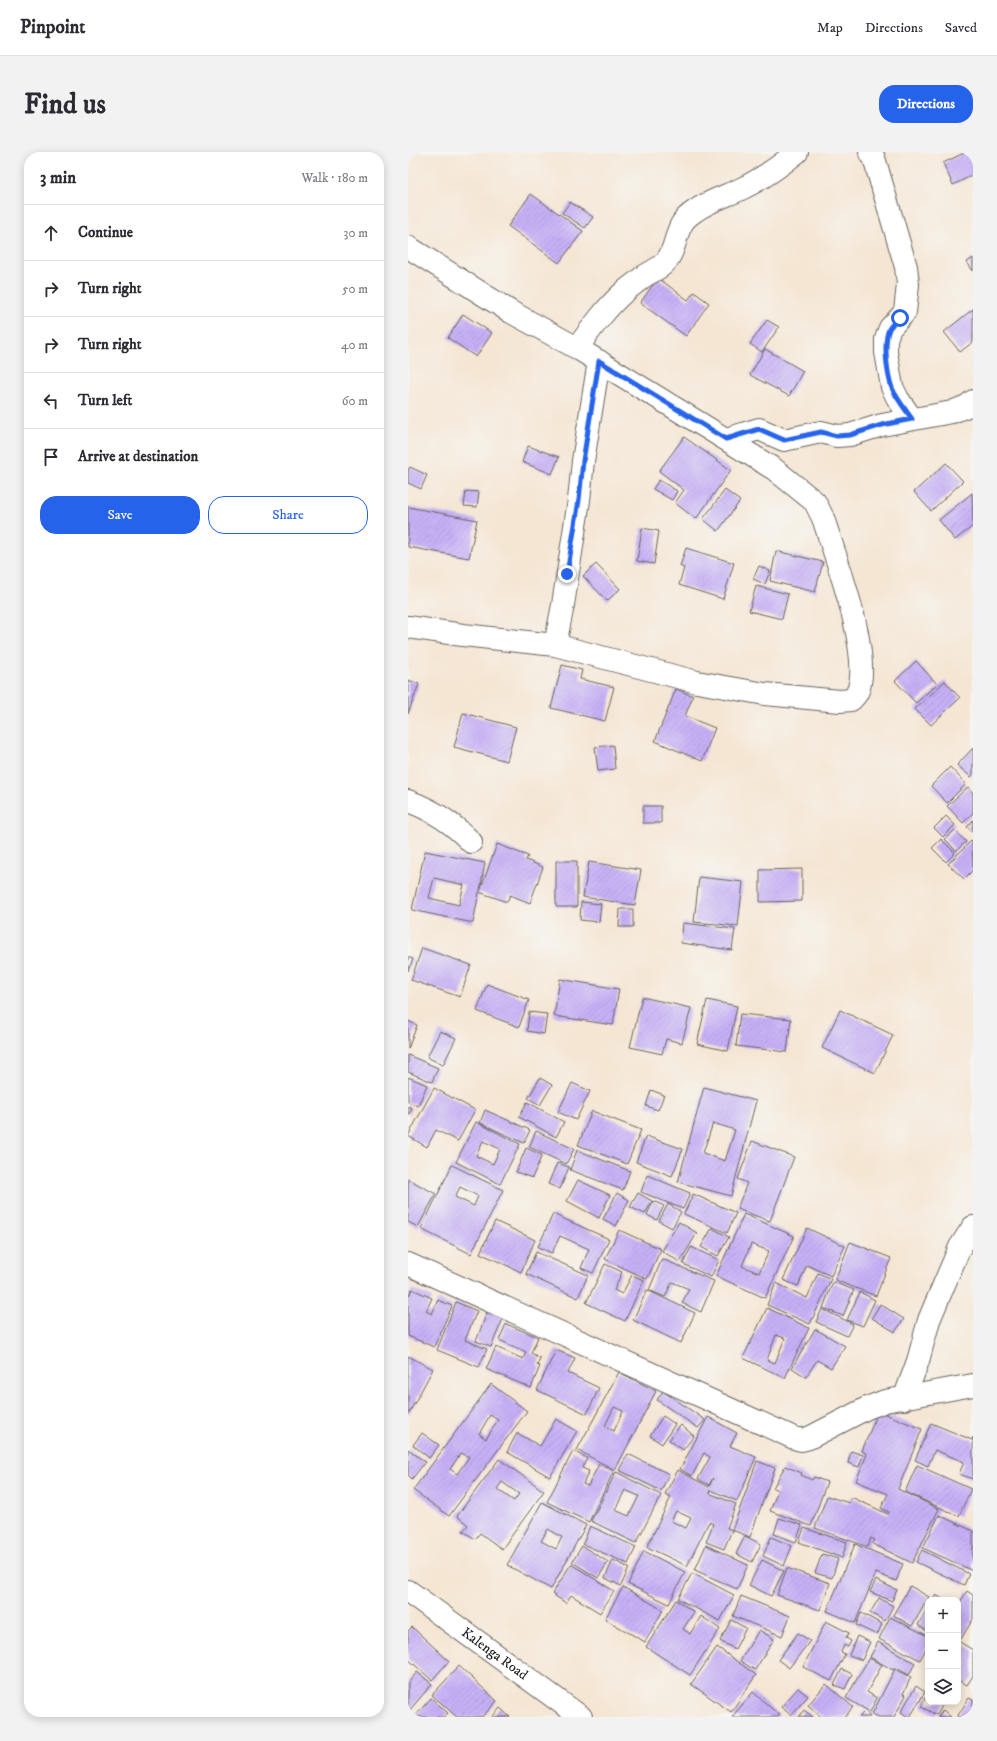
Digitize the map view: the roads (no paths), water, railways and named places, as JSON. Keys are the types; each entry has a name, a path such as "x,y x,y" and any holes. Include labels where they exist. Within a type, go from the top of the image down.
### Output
{"street":[{"path":"578,348 604,312 623,293 666,261 674,247 675,236 683,222 693,211 709,202 741,189 772,172 797,152"},
{"path":"870,152 874,158 906,267 908,284 905,312 890,328 886,339 886,346 892,387 898,399 912,419"},
{"path":"408,247 511,312 578,348 774,469 815,502 823,518 858,633 861,673 857,693 851,700 840,702 765,694 697,682 555,644 463,635 408,627"},
{"path":"555,644 564,605 583,461 599,361"},
{"path":"726,439 759,429 784,440 821,432 837,436 850,435 882,425 952,412 967,406 973,401"},
{"path":"408,801 424,807 440,816 458,828 471,842"},
{"path":"904,1399 918,1361 931,1313 960,1246 973,1227"},
{"path":"408,1264 801,1440 809,1438 867,1408 885,1401 904,1399 973,1385"},
{"name":"Kalenga Road","path":"408,1591 581,1717"}]}
